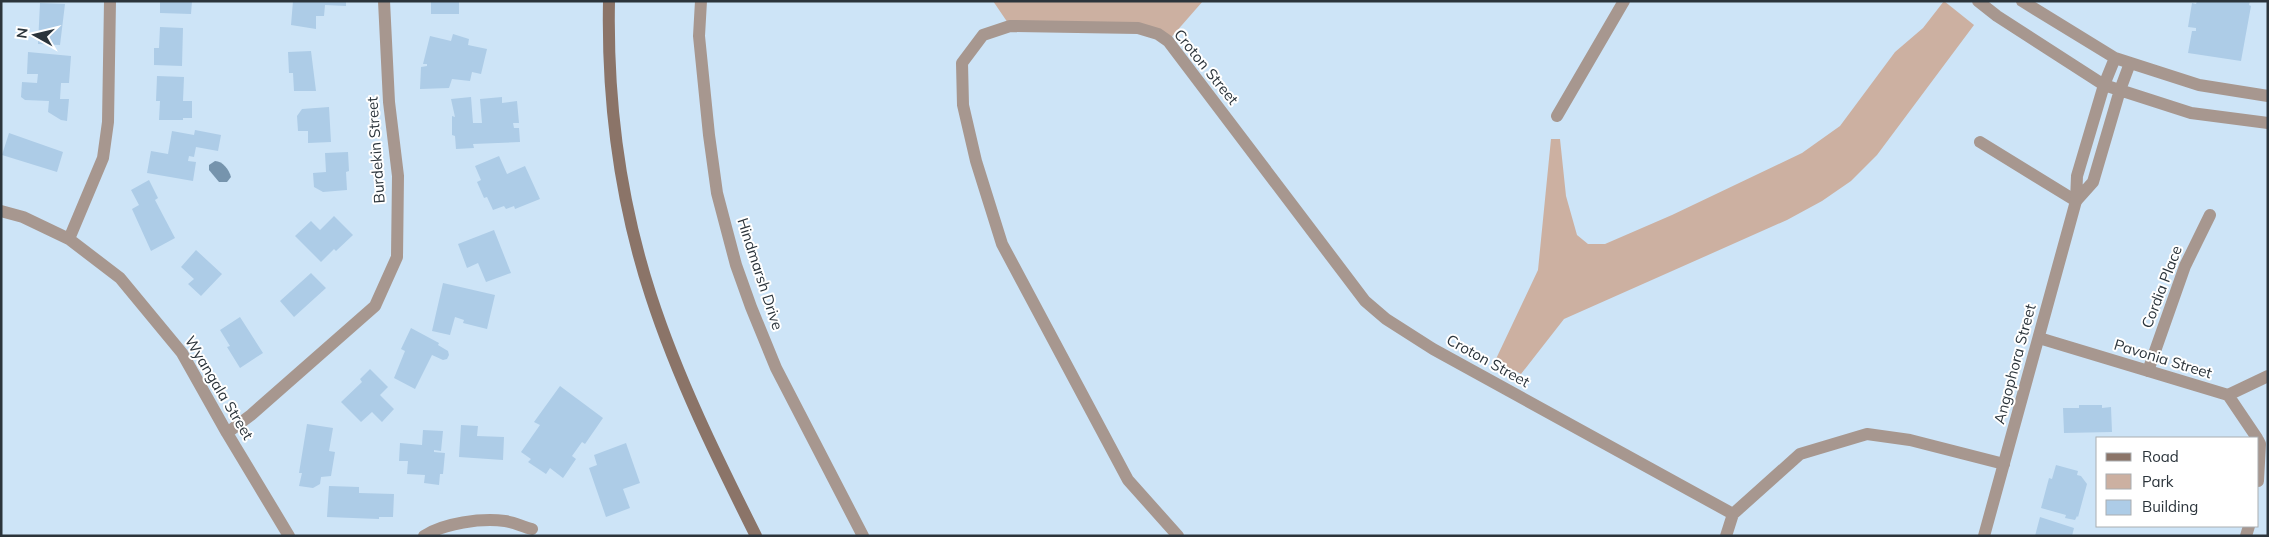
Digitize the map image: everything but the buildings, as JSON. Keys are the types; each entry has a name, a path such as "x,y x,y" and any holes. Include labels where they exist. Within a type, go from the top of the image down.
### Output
{"main road":[{"path":"609,1 608,51 614,134 630,218 651,296 680,374 713,449 756,536"}],"street":[{"path":"68,239 103,158 108,122 110,1"},
{"name":"Burdekin Street","path":"227,433 251,415 375,306 397,257 398,176 389,102 384,1"},
{"name":"Hindmarsh Drive","path":"701,1 700,36 709,135 717,194 736,265 776,368 863,536"},
{"path":"1557,116 1624,1"},
{"path":"1978,1 1996,16 2104,85 2191,113 2268,122"},
{"path":"2022,1 2115,58 2199,85 2268,96"},
{"name":"Croton Street","path":"1178,536 1128,480 1002,244 976,161 963,105 962,63 983,35 1010,26 1130,27 1158,34 1168,41 1365,301 1386,319 1433,349 1733,514"},
{"name":"Angophora Street","path":"1984,536 2076,201 2077,176 2104,85 2115,58"},
{"name":"Angophora Street","path":"2076,201 2093,182 2120,90 2130,63"},
{"path":"1980,142 2076,201"},
{"name":"Wyangala Street","path":"1,211 23,217 68,239 120,278 177,347 289,536"},
{"name":"Cordia Place","path":"2148,371 2185,266 2210,215"},
{"name":"Pavonia Street","path":"2039,338 2228,395 2256,437"},
{"path":"2228,395 2268,376"},
{"path":"1726,536 1733,514 1800,454 1867,434 1910,440 2004,464"},
{"name":"Pavonia Street","path":"2259,442 2259,462"},
{"path":"424,536 431,531 459,523 505,521 532,529"}],"green space":[{"path":"993,1 1203,1 1168,41 1158,34 1010,26"},
{"path":"1944,1 1974,25 1877,155 1851,181 1822,201 1787,220 1564,319 1521,374 1495,361 1538,270 1551,139 1560,139 1566,196 1577,235 1588,244 1605,244 1672,215 1802,153 1840,126 1895,52 1923,28"}],"water":[{"path":"215,161 223,164 229,172 231,177 227,182 219,182 209,170 209,165"}]}
